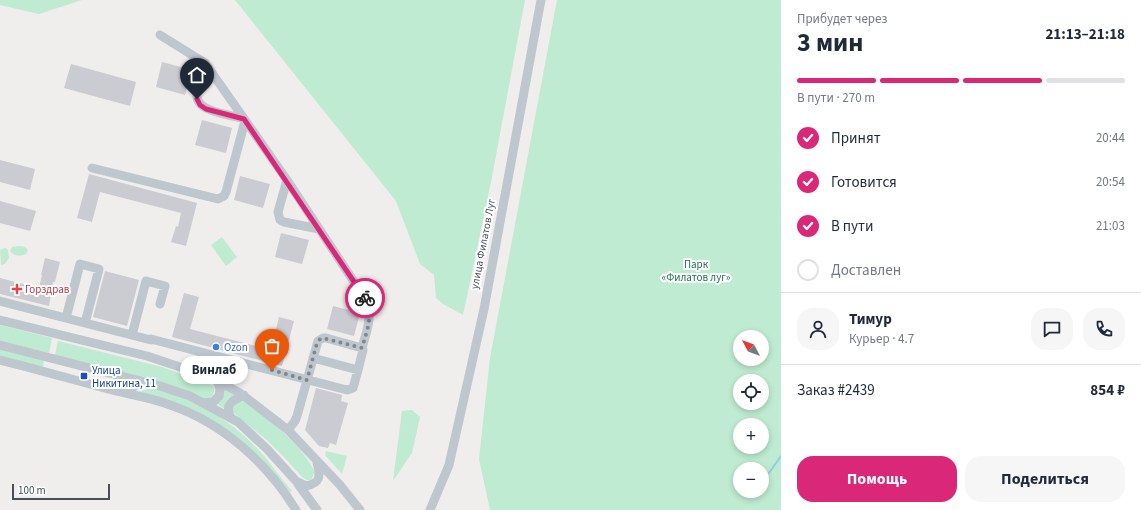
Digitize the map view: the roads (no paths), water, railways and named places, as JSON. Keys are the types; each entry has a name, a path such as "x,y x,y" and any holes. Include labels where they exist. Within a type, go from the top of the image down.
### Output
{"street":[{"name":"улица Филатов Луг","path":"430,510 448,465 484,308 541,0"},
{"path":"0,301 132,335 152,338 307,380 325,387 347,390 351,389 354,385 370,318 367,302 287,180 205,63 160,35"},
{"path":"205,63 197,95 200,105 206,109 244,120"},
{"path":"92,168 214,199 221,198 226,192 244,120"},
{"path":"287,180 278,212 280,220 319,229"},
{"path":"66,318 80,264 99,269 85,323"},
{"path":"132,335 133,319 140,291 146,281 165,286 160,304"},
{"path":"0,320 147,356 217,382 244,395 288,430 340,485 359,509"},
{"path":"147,356 152,338"},
{"path":"288,430 296,419 319,340 323,338 362,348"},
{"path":"0,345 190,396 238,422 267,449 296,481 317,510"},
{"path":"313,358 358,370"},
{"path":"0,360 170,405 202,418 233,438 262,465 287,495 296,510"},
{"path":"111,390 123,390 142,382"},
{"path":"203,403 213,402 219,396 220,389 217,382"},
{"path":"231,418 229,413 230,405 234,399 244,395"},
{"path":"296,481 306,486 314,484 320,473 317,462"},
{"name":"улица Филатов Луг","path":"424,510 439,490"}],"waterway":[{"path":"769,473 781,456"}],"place":[{"name":"Горздрав","path":"17,289"},
{"name":"Ozon","path":"216,347"},
{"name":"Винлаб","path":"272,370"},
{"name":"Улица Никитина, 11","path":"84,376"}],"park label":[{"name":"Парк «Филатов луг»","path":"696,270"}]}
